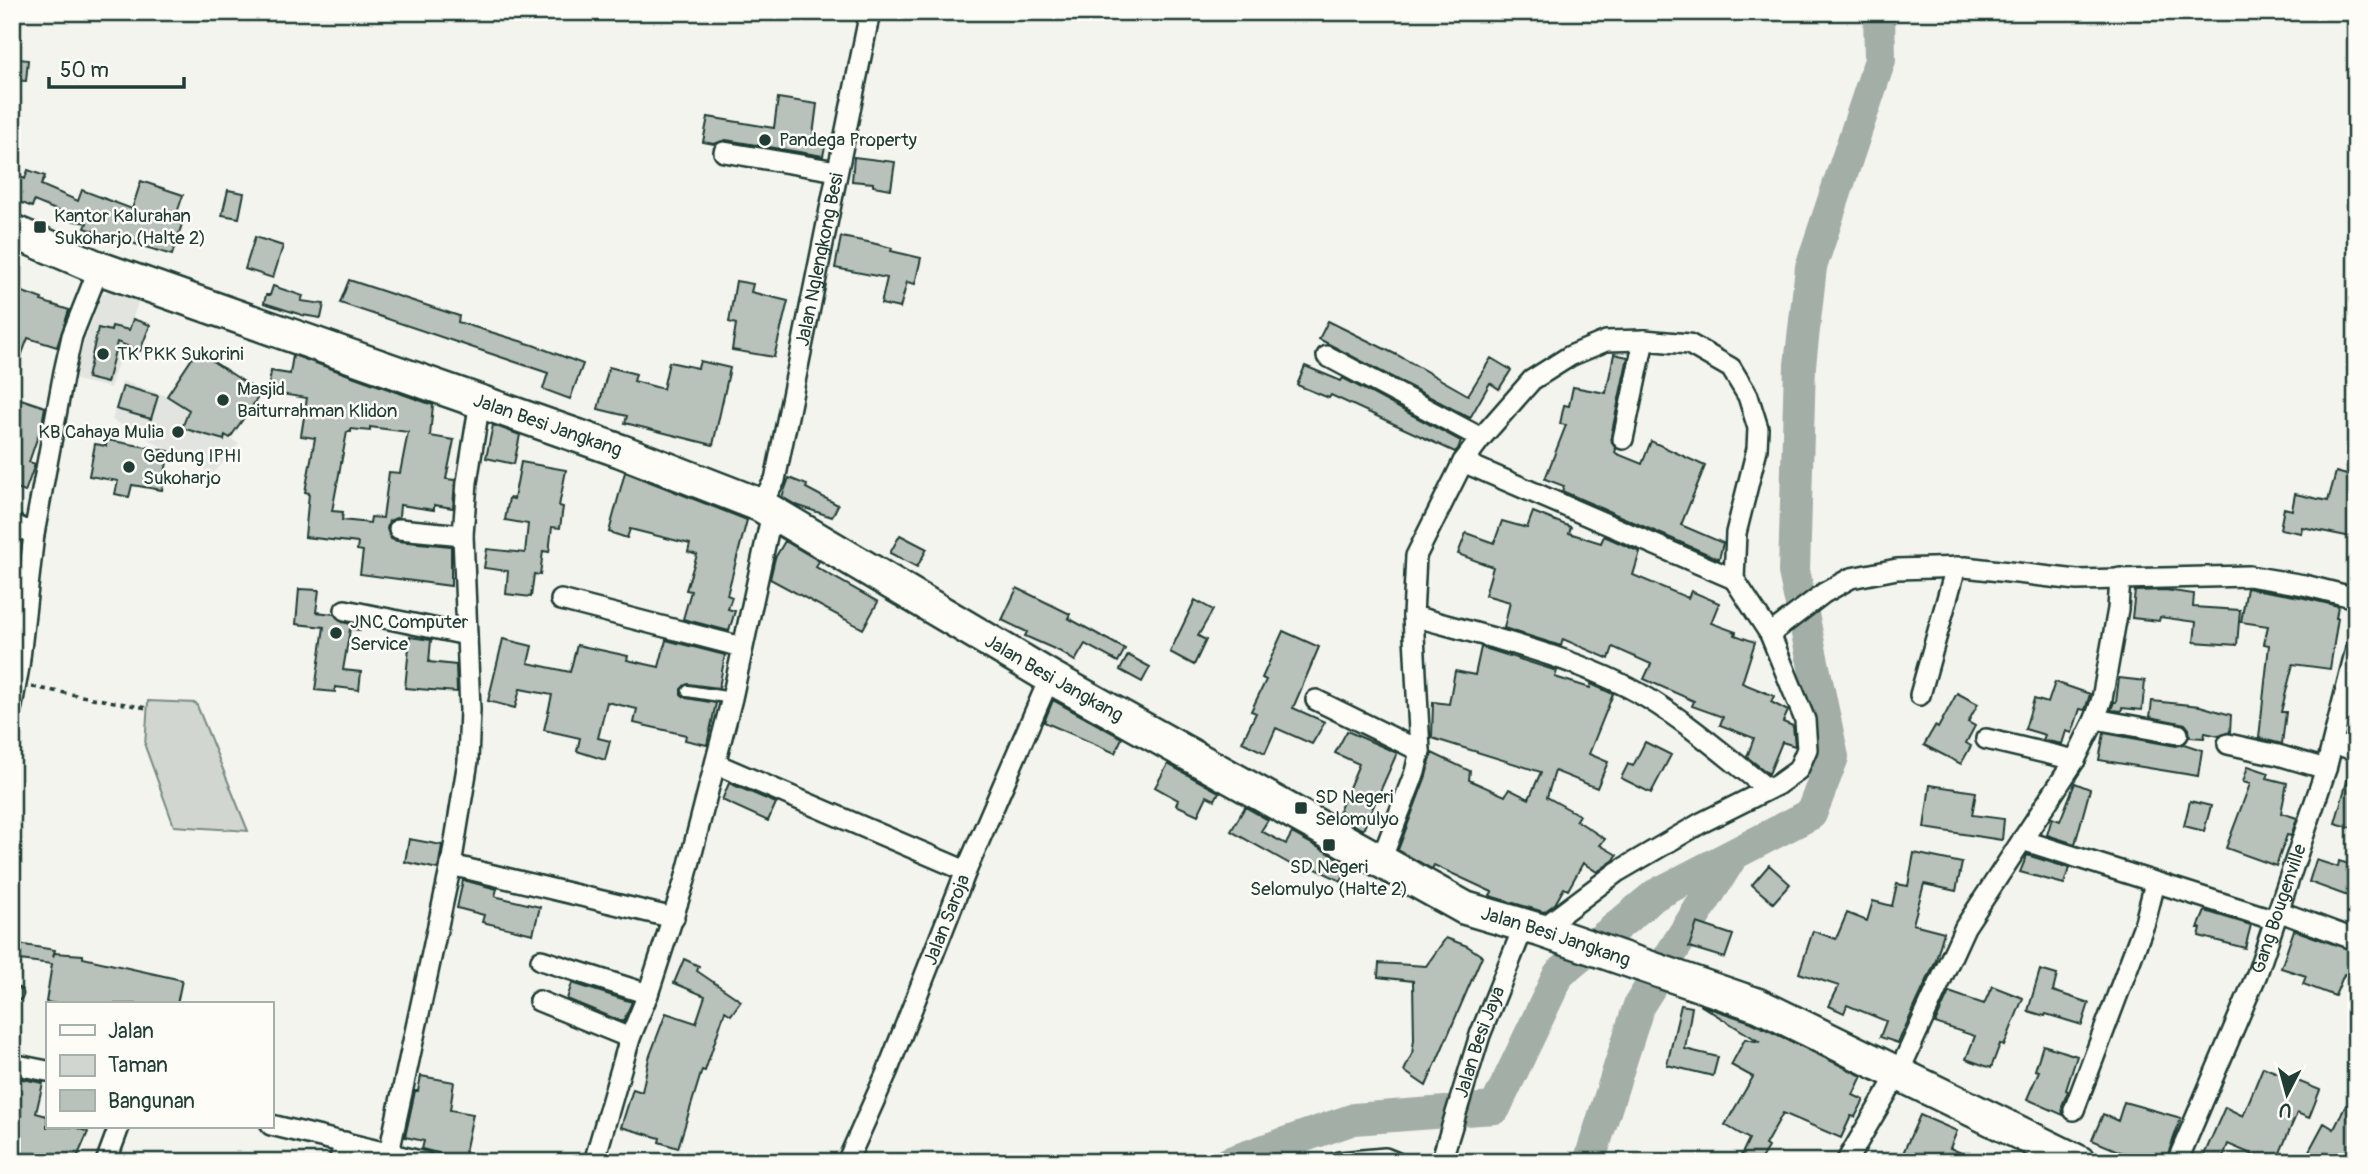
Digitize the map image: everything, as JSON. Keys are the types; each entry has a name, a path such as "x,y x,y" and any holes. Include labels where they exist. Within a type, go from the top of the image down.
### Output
{"main road":[{"name":"Jalan Besi Jangkang","path":"12,231 99,268 621,451 766,509 1051,677 1465,908 1758,1005 2079,1162"}],"street":[{"name":"Jalan Nglengkong Besi","path":"595,1161 630,1038 674,918 732,698 766,509 775,480 870,12"},
{"path":"724,152 837,171"},
{"path":"12,706 17,685 34,534 66,360 72,337 99,268"},
{"path":"1623,439 1644,340"},
{"path":"1381,860 1415,772 1420,751 1413,616 1416,556 1463,462 1532,380 1570,356 1606,341 1644,340 1689,344 1731,368 1748,396 1758,428 1757,449 1736,533 1734,579"},
{"path":"1327,356 1481,438"},
{"path":"389,1153 451,865 468,761 470,710 463,535 467,482 480,401"},
{"path":"1463,462 1734,579 1770,634 1805,720 1807,750 1798,770 1617,872 1544,932"},
{"path":"12,524 34,534"},
{"path":"399,529 463,535"},
{"path":"1770,634 1812,602 1851,578 1896,569 1956,568 2077,580 2249,576 2304,585 2356,598"},
{"path":"1920,695 1956,568"},
{"path":"1846,1162 1898,1074 1965,927 2076,760 2102,699 2119,609 2120,578"},
{"path":"561,600 742,647"},
{"path":"345,610 467,635"},
{"path":"1413,616 1522,646 1623,685 1681,722 1768,789"},
{"name":"Gang Bougenville","path":"2177,1162 2257,974 2333,743 2350,701 2356,649"},
{"name":"Jalan Saroja","path":"847,1162 887,1072 966,871 1051,677"},
{"path":"1316,700 1420,751"},
{"path":"2095,719 2178,734"},
{"path":"1986,739 2076,760"},
{"path":"2333,743 2356,751"},
{"path":"2228,744 2326,769"},
{"path":"716,764 966,871"},
{"path":"2022,840 2155,883 2277,915 2356,940"},
{"path":"451,865 674,918"},
{"path":"2074,1110 2146,922 2155,883"},
{"name":"Jalan Besi Jaya","path":"1441,1162 1480,1035 1544,932"},
{"path":"541,960 648,993"},
{"path":"539,1001 630,1038"},
{"path":"12,1063 46,1072"},
{"path":"273,1125 424,1162"},
{"path":"106,1162 118,1128"},
{"path":"339,1162 345,1142"},
{"path":"1339,1162 1385,1158 1395,1162"}],"lane":[{"path":"688,691 732,698"}],"path":[{"path":"17,685 147,708"}],"shaded area":[{"path":"115,287 140,296 110,388 76,380 78,359 102,294"},
{"name":"KB Cahaya Mulia","path":"122,381 167,396 239,444 213,474 112,420"}],"green space":[{"path":"148,701 196,703 248,831 174,826 145,746"}],"building":[{"path":"12,58 28,60 26,81 12,80"},
{"name":"Pandega Property","path":"778,98 817,104 813,135 827,137 823,156 726,140 714,144 703,142 708,117 774,128"},
{"path":"854,157 895,162 891,189 873,186 873,183 852,181"},
{"path":"28,170 45,176 41,185 78,201 82,190 132,209 141,181 183,195 174,222 182,224 172,255 122,240 121,242 85,228 87,223 68,220 68,215 34,201 32,207 15,200 18,194 12,190 18,176 25,179"},
{"path":"228,190 244,193 239,218 222,215"},
{"path":"255,237 283,246 273,278 245,269"},
{"path":"841,237 892,248 891,251 921,258 915,284 907,282 900,308 881,304 887,278 835,268"},
{"path":"349,280 459,316 458,322 583,364 570,399 543,389 548,373 340,303"},
{"path":"736,281 753,284 751,292 788,301 774,357 732,350 736,324 729,322"},
{"path":"273,286 303,296 301,301 324,304 321,318 264,303"},
{"path":"12,288 69,310 57,347 28,338 14,375"},
{"name":"TK PKK Sukorini","path":"133,319 150,325 140,351 117,342 107,383 87,378 98,328 111,331 112,326 129,330"},
{"path":"1328,321 1399,356 1468,395 1491,358 1511,370 1499,389 1490,383 1470,418 1319,339"},
{"name":"Masjid Baiturrahman Klidon","path":"197,351 261,393 230,438 225,435 224,440 182,428 189,410 167,396"},
{"path":"1614,354 1628,357 1611,436 1615,453 1642,464 1651,441 1705,466 1681,525 1723,543 1719,559 1562,491 1564,486 1545,479 1566,425 1560,424 1564,405 1569,406 1573,387 1606,393"},
{"path":"293,355 433,405 430,436 454,440 446,479 455,480 453,508 434,505 434,510 400,505 399,517 389,521 387,529 391,539 397,541 451,546 451,586 360,574 363,551 357,550 358,543 305,537 309,493 305,492 315,438 301,436 307,398 268,392 271,371 290,374","holes":["370,427 408,432 400,473 389,472 383,518 371,517 370,523 342,520 343,512 332,511 347,432 351,432 351,429 370,431"]},
{"path":"700,361 730,368 713,445 625,423 627,416 598,409 609,367 636,374 634,381 663,389 669,362 698,368"},
{"path":"1305,366 1341,381 1343,378 1461,441 1458,449 1455,452 1331,395 1329,398 1297,385"},
{"path":"123,386 158,396 151,419 116,409"},
{"path":"12,396 45,407 29,462 35,464 25,492 12,487"},
{"path":"493,425 520,435 514,464 486,458"},
{"name":"Gedung IPHI Sukoharjo","path":"107,440 169,451 162,490 132,485 129,497 115,494 118,481 89,476 95,444 106,446"},
{"path":"521,462 566,470 559,506 563,507 560,528 552,527 549,552 543,551 540,575 534,574 531,597 506,594 508,571 484,568 487,549 525,553 528,524 505,520 509,498 514,499"},
{"path":"625,472 747,520 727,595 732,597 728,609 735,611 729,631 683,619 691,591 686,590 697,555 688,552 690,544 630,529 627,538 609,532"},
{"path":"2336,472 2354,477 2350,494 2356,496 2356,538 2302,527 2301,533 2280,529 2284,508 2292,510 2295,494 2328,501"},
{"path":"789,478 807,485 806,488 838,505 832,517 796,505 782,497"},
{"path":"1533,512 1571,527 1569,533 1601,543 1604,536 1640,552 1633,575 1688,598 1691,591 1719,603 1711,623 1755,642 1742,683 1774,696 1771,702 1788,711 1783,722 1793,726 1795,746 1782,742 1769,774 1747,757 1754,738 1720,725 1723,717 1692,706 1694,701 1644,679 1651,664 1613,647 1609,659 1563,639 1561,646 1504,628 1510,602 1485,595 1493,567 1458,554 1466,533 1494,543 1502,521 1527,528"},
{"path":"900,535 927,549 917,567 890,553"},
{"path":"785,541 819,561 816,567 878,602 863,629 770,579 775,558"},
{"path":"1017,588 1070,614 1068,618 1125,649 1118,662 1085,644 1075,661 1025,636 1027,632 1002,620"},
{"path":"2247,588 2338,606 2330,669 2293,664 2281,712 2286,712 2282,744 2259,738 2269,645 2264,644 2268,626 2241,622"},
{"path":"299,589 319,590 316,612 334,614 342,622 360,626 360,630 350,629 343,670 361,672 359,690 335,687 335,692 315,690 324,627 296,624"},
{"path":"2165,590 2194,594 2193,607 2240,610 2237,645 2194,642 2196,622 2160,617 2159,621 2132,618 2135,591"},
{"path":"1195,600 1213,610 1198,636 1206,640 1194,665 1170,652"},
{"path":"1283,631 1319,647 1293,708 1325,722 1312,744 1276,728 1265,753 1242,742 1256,713 1251,711 1266,680 1262,678"},
{"path":"410,637 431,640 429,662 456,665 457,692 405,688"},
{"path":"503,639 532,646 528,663 570,672 577,645 628,656 627,660 659,667 666,640 725,655 719,688 688,684 681,689 681,694 686,698 716,703 707,745 685,740 686,735 634,723 637,709 607,702 598,738 610,741 605,760 577,751 580,738 544,730 552,695 520,689 515,708 488,701"},
{"path":"1481,647 1557,671 1555,677 1590,688 1591,684 1613,694 1589,754 1608,762 1597,788 1555,771 1547,797 1579,815 1576,820 1605,839 1600,845 1617,855 1597,872 1583,863 1568,890 1564,888 1555,904 1544,912 1493,897 1490,895 1492,892 1434,865 1432,869 1398,850 1432,753 1470,771 1469,780 1505,796 1509,789 1529,799 1541,772 1432,738 1433,702 1449,704 1455,671 1475,675"},
{"path":"1128,655 1150,667 1142,682 1120,670"},
{"path":"2119,678 2145,681 2142,710 2111,710 2116,702"},
{"path":"2055,682 2090,694 2085,710 2080,709 2072,733 2066,731 2062,744 2043,740 2045,735 2025,729 2034,699 2048,703"},
{"path":"1957,693 1978,704 1968,722 1975,726 1966,743 1971,746 1961,764 1924,745 1935,726 1938,728"},
{"path":"1053,700 1122,738 1115,753 1044,722"},
{"path":"2152,701 2200,706 2231,715 2230,732 2219,736 2205,733 2204,738 2190,737 2185,724 2150,717"},
{"path":"1347,731 1397,753 1363,830 1337,816 1359,764 1335,753"},
{"path":"2104,733 2176,746 2184,744 2202,750 2198,776 2099,760"},
{"path":"1645,742 1671,755 1651,793 1621,778 1628,764 1633,766"},
{"path":"1168,764 1219,792 1215,800 1207,796 1198,815 1176,805 1178,800 1155,787"},
{"path":"2352,764 2356,764 2356,829 2335,823"},
{"path":"2248,766 2269,773 2267,778 2287,783 2281,813 2297,818 2291,836 2287,835 2276,866 2226,848 2250,784 2243,782"},
{"path":"729,783 776,803 768,821 722,800"},
{"path":"2075,783 2090,789 2075,844 2047,835 2052,818 2060,821"},
{"path":"1930,785 1976,792 1972,815 2004,819 2002,840 1924,828"},
{"path":"2190,801 2211,806 2204,831 2184,826"},
{"path":"1245,807 1268,820 1261,831 1286,844 1292,833 1349,864 1341,881 1310,866 1306,873 1231,831"},
{"path":"409,839 442,845 438,869 405,862"},
{"path":"1914,853 1962,863 1956,891 1924,884 1913,924 1944,932 1935,963 1898,1043 1880,1037 1886,1021 1847,1005 1844,1013 1829,1006 1839,986 1799,973 1813,931 1836,939 1847,913 1867,921 1873,901 1892,906 1897,884 1908,886"},
{"path":"2027,855 2069,868 2064,884 2020,872"},
{"path":"2316,860 2338,867 2339,861 2356,866 2356,899 2309,882"},
{"path":"1769,865 1790,884 1773,903 1752,885"},
{"path":"463,880 497,889 495,896 540,907 533,934 482,922 484,915 457,908"},
{"path":"2205,911 2251,925 2245,948 2199,936 2201,928 2198,928"},
{"path":"1697,923 1733,935 1725,958 1689,947"},
{"path":"2294,930 2356,952 2356,979 2344,974 2335,996 2303,984 2306,976 2281,968"},
{"path":"1446,938 1467,946 1482,956 1426,1086 1404,1071 1412,1054 1414,1040 1413,981 1378,977 1379,963 1426,966"},
{"path":"12,943 55,950 54,953 83,955 83,958 182,980 177,1002 46,1002 52,964 12,959"},
{"path":"684,959 699,966 697,971 741,1001 731,1015 725,1011 705,1071 702,1070 678,1148 659,1142 660,1138 621,1127 633,1089 642,1092 649,1058 666,1013 696,1023 705,996 674,983"},
{"path":"2040,970 2057,975 2053,991 2089,1003 2082,1025 2028,1011"},
{"path":"572,983 632,1002 623,1022 567,999"},
{"path":"1992,986 2023,998 2004,1046 2000,1044 1991,1068 1966,1059 1975,1036 1935,1023 1949,992 1984,1004"},
{"path":"1681,1005 1692,1007 1685,1049 1718,1057 1713,1076 1667,1065"},
{"path":"1700,1005 1751,1022 1862,1076 1853,1095 1864,1100 1855,1117 1851,1116 1841,1138 1783,1113 1759,1162 1738,1162 1749,1139 1725,1125 1753,1077 1731,1065 1745,1039 1760,1042"},
{"path":"2043,1045 2077,1056 2062,1106 2063,1115 2027,1099 2039,1071 2035,1070"},
{"path":"2263,1067 2320,1090 2309,1118 2297,1113 2276,1162 2270,1162 2228,1144 2221,1162 2201,1162 2225,1107 2243,1116"},
{"path":"421,1076 454,1082 450,1110 473,1114 463,1162 422,1149 424,1141 405,1137"},
{"path":"12,1077 43,1083 36,1113 46,1116 46,1128 78,1128 88,1132 75,1162 12,1162"},
{"path":"2124,1102 2181,1118 2165,1162 2136,1162 2127,1159 2128,1155 2092,1140 2103,1114 2118,1121"},
{"path":"2346,1105 2356,1110 2356,1162 2303,1162 2324,1123 2334,1129"},
{"path":"1920,1115 1957,1131 1950,1148 1981,1162 1899,1162"}],"waterway":[{"path":"1465,1110 1495,1108 1559,974 1655,895 1811,814 1833,757 1794,572 1800,365 1811,267 1880,60 1879,12"},
{"path":"1589,1162 1639,1005 1733,855"},
{"path":"1230,1162 1354,1119 1446,1112"}],"place":[{"name":"Pandega Property","path":"765,140"},
{"name":"Kantor Kalurahan Sukoharjo (Halte 2)","path":"40,227"},
{"name":"TK PKK Sukorini","path":"103,354"},
{"name":"Masjid Baiturrahman Klidon","path":"223,400"},
{"name":"KB Cahaya Mulia","path":"178,432"},
{"name":"Gedung IPHI Sukoharjo","path":"129,467"},
{"name":"JNC Computer Service","path":"336,633"},
{"name":"SD Negeri Selomulyo","path":"1301,808"},
{"name":"SD Negeri Selomulyo (Halte 2)","path":"1329,845"}]}
